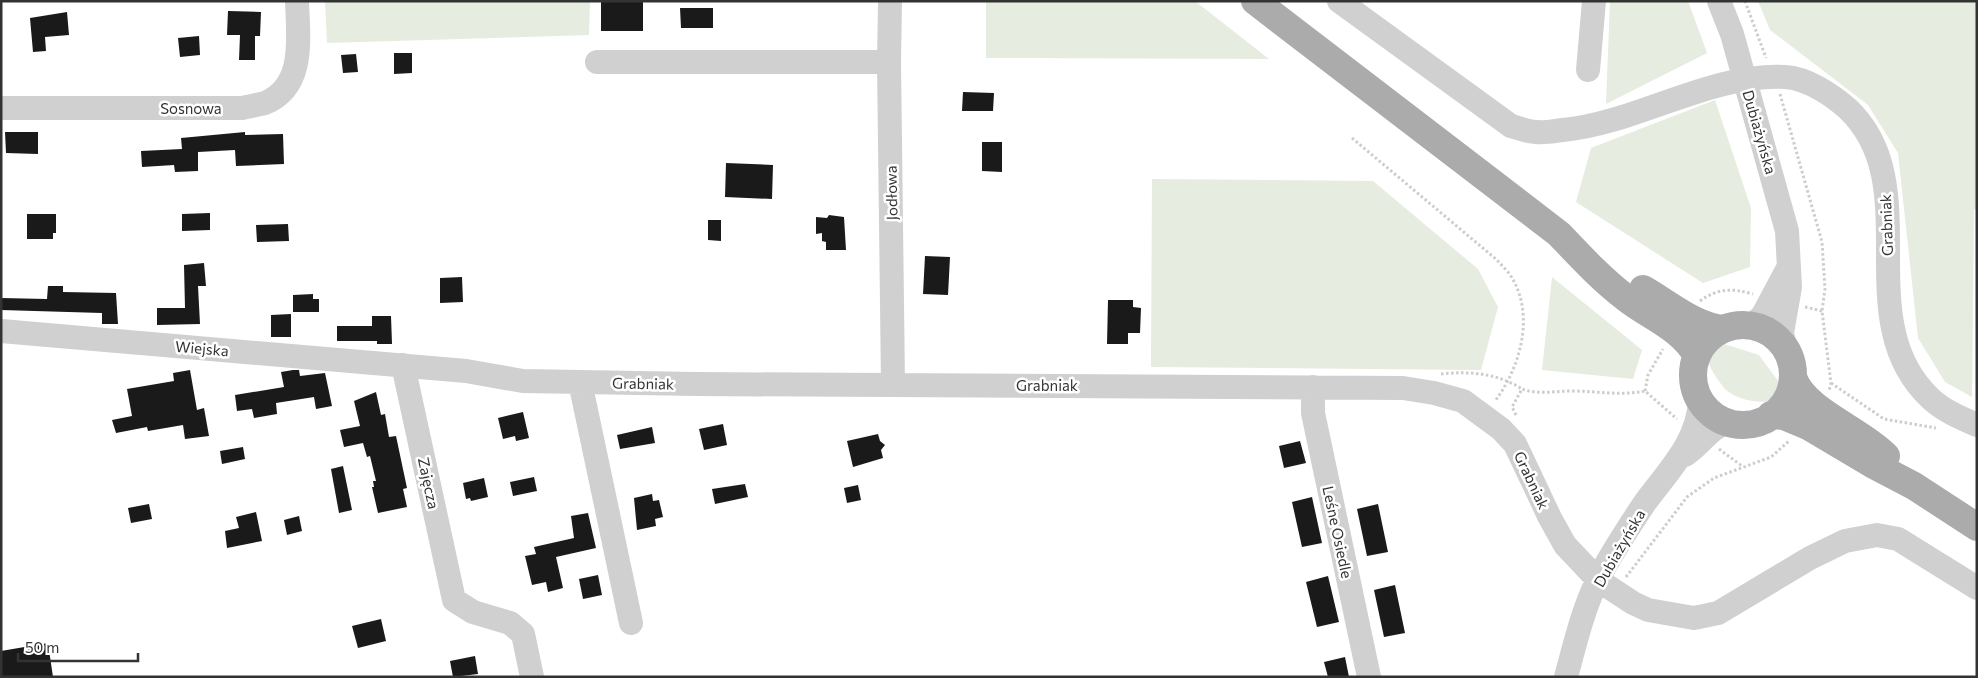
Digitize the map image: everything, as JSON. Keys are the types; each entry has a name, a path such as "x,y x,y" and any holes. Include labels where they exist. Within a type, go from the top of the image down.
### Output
{"main road":[{"path":"1255,1 1558,234 1626,298 1683,338 1697,356"},
{"path":"1558,234 1597,253 1643,289 1699,322 1713,328 1724,329 1743,325 1752,326 1772,334 1786,350 1790,358 1793,377 1814,418"},
{"path":"1724,329 1708,340 1697,356 1693,371 1694,385 1700,399 1712,413 1729,422 1746,424 1772,415 1814,418 1848,426 1880,450 1914,486 1977,527"},
{"path":"1772,415 1789,394 1793,377"}],"street":[{"name":"Sosnowa","path":"1,108 242,108 265,103 278,95 289,83 296,67 299,51 297,1"},
{"name":"Jodłowa","path":"890,1 893,384"},
{"name":"Grabniak","path":"1339,1 1511,126 1536,132 1589,127 1744,79 1786,77 1810,85 1836,98 1856,117 1873,141 1884,178 1888,305 1900,356 1914,380 1932,400 1954,415 1977,426"},
{"path":"1588,70 1594,1"},
{"name":"Dubiażyńska","path":"1719,1 1732,34 1787,231 1789,266 1788,304 1782,327 1786,350"},
{"path":"596,62 889,62"},
{"path":"1752,326 1763,315 1789,266"},
{"name":"Wiejska","path":"1,331 403,365"},
{"name":"Grabniak","path":"403,365 466,371 523,381 696,384 1403,388 1434,393 1463,401 1484,415 1515,444 1565,545 1582,566 1598,580 1632,603 1668,615 1694,618 1718,613 1810,558 1845,541 1878,536 1898,539 1977,588"},
{"name":"Zajęcza","path":"403,365 454,600 473,612 510,623 523,634 532,677"},
{"path":"580,382 632,623"},
{"name":"Leśne Osiedle","path":"1313,387 1313,413 1369,677"},
{"path":"1699,435 1700,399"},
{"name":"Dubiażyńska","path":"1566,677 1577,634 1598,580 1644,504 1681,457 1694,450 1699,435 1729,422"}],"path":[{"path":"1617,594 1631,568 1686,496 1714,478 1771,456 1814,418 1831,383 1822,311 1825,266 1822,242 1773,78 1745,1"},
{"path":"1352,138 1497,260 1512,278 1523,312 1521,350 1509,381 1484,415"},
{"path":"1436,374 1491,375 1509,381 1522,390 1532,393 1574,391 1626,395 1645,391 1699,435 1742,466"},
{"path":"1831,383 1884,419 1935,428 1947,424 1954,415"},
{"path":"1520,421 1512,407 1522,390"}],"shaded area":[{"path":"325,1 590,1 589,35 327,43"},
{"path":"986,1 1195,1 1269,59 986,58"},
{"path":"1610,1 1688,1 1707,53 1606,104"},
{"path":"1758,1 1977,1 1977,209 1974,210 1972,397 1945,382 1918,338 1898,153 1868,105 1770,30"},
{"path":"1715,100 1751,208 1750,267 1703,283 1576,202 1591,148"},
{"path":"1152,179 1373,181 1478,269 1498,307 1481,370 1151,367"},
{"path":"1552,277 1642,350 1633,379 1542,370"},
{"path":"1721,343 1759,355 1781,385 1774,399 1756,402 1735,396 1725,389 1717,379 1707,358 1716,345"}],"building":[{"path":"601,1 643,1 643,31 601,31"},
{"path":"680,8 713,8 713,28 681,28"},
{"path":"228,11 261,12 260,36 255,36 255,60 239,60 240,35 227,35"},
{"path":"67,12 69,35 45,37 46,51 33,52 30,18"},
{"path":"199,36 200,55 180,57 178,38"},
{"path":"394,53 412,53 412,73 394,74"},
{"path":"356,54 358,72 343,73 341,55"},
{"path":"963,92 994,93 993,111 962,111"},
{"path":"5,132 38,132 38,154 6,153"},
{"path":"245,132 245,135 283,134 284,164 236,166 235,150 198,152 198,171 175,172 174,165 142,167 141,151 182,149 181,138"},
{"path":"982,142 1002,142 1002,172 982,171"},
{"path":"726,163 773,165 772,199 725,197"},
{"path":"210,213 210,230 182,231 182,214"},
{"path":"27,214 56,214 56,233 53,233 53,239 27,239"},
{"path":"829,215 844,217 846,250 826,250 826,242 822,241 822,233 816,234 816,217 827,218"},
{"path":"708,220 721,220 721,241 708,240"},
{"path":"288,224 289,241 257,242 256,225"},
{"path":"925,256 950,257 948,295 923,294"},
{"path":"204,263 206,286 198,286 200,324 157,325 157,308 185,308 184,265"},
{"path":"462,277 463,302 440,303 440,278"},
{"path":"48,286 63,286 63,292 116,293 118,324 102,324 102,313 1,310 1,298 47,299"},
{"path":"313,294 313,299 319,299 319,312 293,312 293,295"},
{"path":"1108,300 1133,300 1133,307 1141,308 1140,333 1128,333 1128,344 1107,344"},
{"path":"291,314 291,337 271,337 271,315"},
{"path":"372,316 391,316 392,344 377,344 377,341 337,341 337,326 372,326"},
{"path":"190,370 197,410 204,408 209,436 185,439 183,425 148,431 147,427 116,433 112,420 132,416 127,389 174,381 173,373"},
{"path":"299,370 300,376 325,373 332,406 316,409 314,397 276,403 277,414 254,418 252,409 237,411 235,395 284,387 281,372"},
{"path":"376,392 381,415 385,414 389,437 396,436 407,488 403,489 407,507 378,513 372,487 374,487 373,481 376,481 370,456 367,457 363,443 344,447 340,430 360,426 354,401"},
{"path":"523,412 529,438 516,441 515,436 503,439 498,418"},
{"path":"723,424 727,445 704,450 699,429"},
{"path":"652,427 655,443 620,449 617,435"},
{"path":"878,434 880,441 885,445 881,450 883,458 853,467 847,441"},
{"path":"1300,441 1306,463 1284,468 1279,446"},
{"path":"243,447 245,459 222,464 220,451"},
{"path":"343,466 352,510 339,513 331,469"},
{"path":"534,477 537,491 513,496 510,482"},
{"path":"484,478 488,497 471,501 470,498 466,499 463,483"},
{"path":"745,484 748,497 715,504 712,489"},
{"path":"858,485 861,500 847,503 844,488"},
{"path":"652,494 653,501 659,500 663,517 655,519 656,526 637,530 634,498"},
{"path":"1312,497 1322,543 1302,547 1292,502"},
{"path":"149,504 152,519 131,523 128,508"},
{"path":"1378,504 1388,552 1367,556 1357,509"},
{"path":"256,512 262,541 227,548 225,531 239,528 236,517"},
{"path":"588,513 596,548 556,557 563,588 548,592 546,582 532,585 525,556 536,554 534,547 574,538 571,516"},
{"path":"299,516 302,531 287,535 284,520"},
{"path":"598,575 602,595 583,599 579,579"},
{"path":"1328,576 1339,622 1317,627 1306,582"},
{"path":"1395,585 1405,633 1384,637 1374,590"},
{"path":"381,619 386,641 358,648 352,626"},
{"path":"48,643 53,677 1,677 1,651"},
{"path":"475,656 478,674 453,677 450,661"},
{"path":"1345,657 1349,677 1328,677 1324,662"}]}
